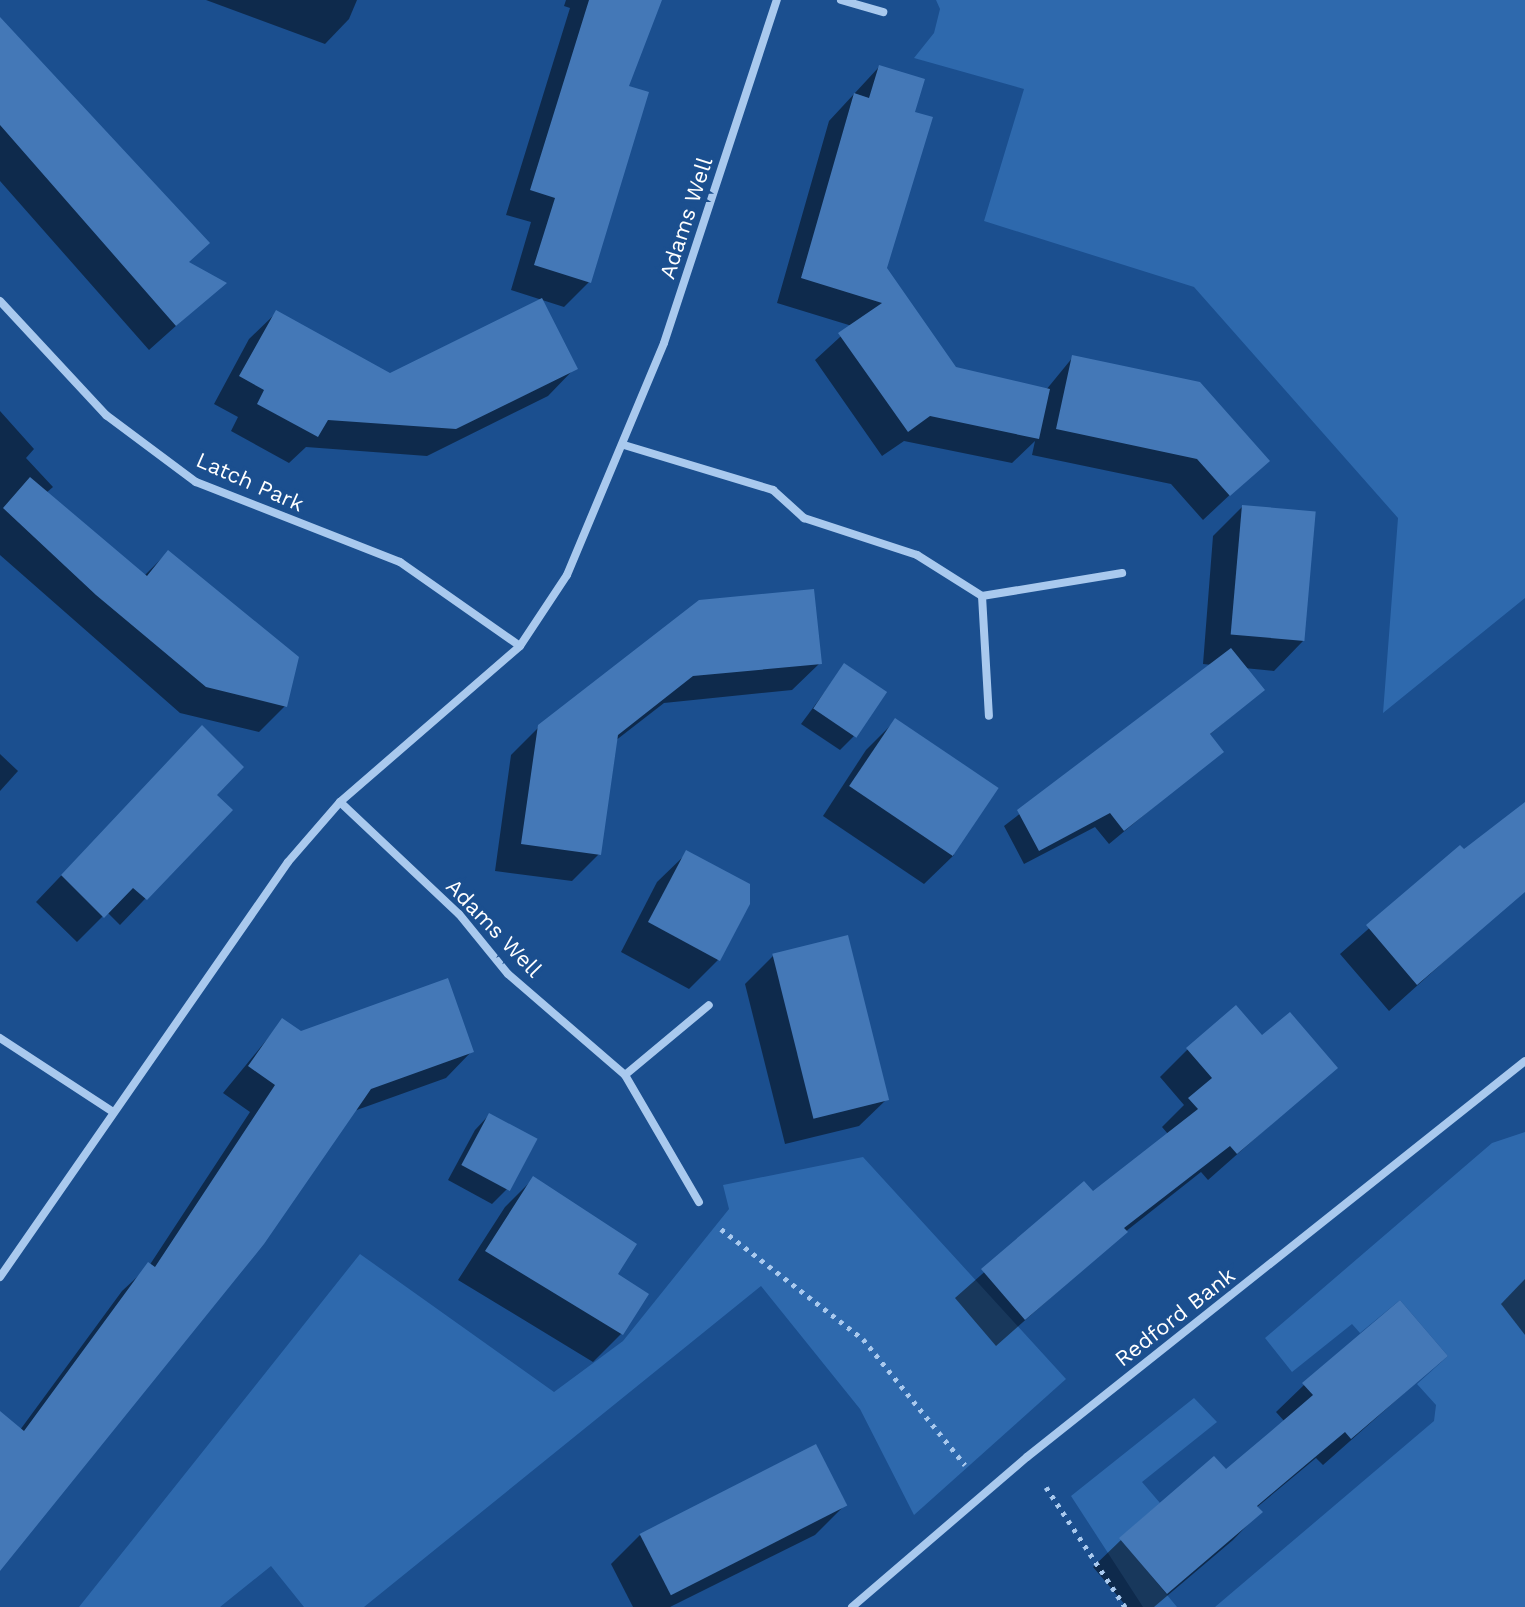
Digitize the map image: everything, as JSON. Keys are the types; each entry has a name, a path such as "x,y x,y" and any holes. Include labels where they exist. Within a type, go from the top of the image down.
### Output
{"street":[{"name":"Adams Well","path":"0,1277 234,935 340,802 520,646 567,575 624,445 664,343 777,0"},
{"path":"841,0 883,12"},
{"name":"Latch Park","path":"0,301 106,415 196,482 400,562 520,646"},
{"path":"624,445 773,490 804,518 917,555 982,596 1122,573"},
{"path":"982,596 989,716"},
{"name":"Adams Well","path":"340,802 459,914 508,974 625,1075 699,1202"},
{"path":"625,1075 709,1005"},
{"path":"0,1038 113,1112"},
{"name":"Redford Bank","path":"852,1607 985,1491 1525,1061"}],"path":[{"path":"699,1202 718,1226 863,1339 985,1491"},
{"path":"1027,1457 1125,1607"}],"shaded area":[{"path":"936,0 1525,0 1525,598 1383,713 1398,518 1194,287 984,221 1024,89 914,58 934,33 940,9"},
{"path":"1525,1132 1525,1607 1215,1607 1434,1421 1436,1405 1417,1384 1448,1356 1400,1300 1360,1333 1352,1324 1292,1372 1265,1338 1492,1143"},
{"path":"863,1157 1066,1379 914,1515 860,1409 761,1286 364,1607 304,1607 271,1566 220,1607 79,1607 360,1254 554,1392 623,1341 729,1209 723,1185"},
{"path":"1194,1398 1217,1422 1142,1482 1160,1503 1120,1538 1177,1607 1143,1607 1071,1496"}],"building":[{"path":"589,0 662,0 629,86 649,92 591,283 534,265 555,198 530,190"},
{"path":"0,17 210,243 189,262 227,283 176,326 0,125"},
{"path":"879,65 925,79 915,112 933,117 887,268 956,367 1050,389 1039,439 930,416 908,432 838,333 882,303 801,278 854,93 869,98"},
{"path":"542,298 578,369 456,429 328,420 318,437 257,404 264,390 239,376 276,310 390,373"},
{"path":"1072,355 1200,382 1270,461 1230,496 1197,459 1056,429"},
{"path":"30,477 147,576 168,550 299,657 287,707 206,687 96,595 3,508"},
{"path":"1242,505 1316,511 1304,641 1231,635"},
{"path":"814,589 822,664 693,676 618,735 601,855 521,844 538,725 699,600"},
{"path":"1231,648 1265,690 1210,734 1224,752 1124,831 1110,813 1039,851 1017,810"},
{"path":"844,663 887,692 856,738 813,709"},
{"path":"895,718 999,788 953,856 849,786"},
{"path":"202,725 244,767 217,795 233,810 147,900 133,888 104,918 61,875"},
{"path":"1525,802 1525,892 1417,985 1366,925 1460,845 1464,849"},
{"path":"686,850 750,884 750,904 720,961 648,922"},
{"path":"848,935 889,1100 813,1119 772,954"},
{"path":"448,978 474,1052 371,1089 264,1244 0,1571 0,1411 24,1431 148,1262 155,1267 275,1085 248,1066 282,1018 301,1031"},
{"path":"1236,1005 1262,1035 1290,1012 1338,1068 1237,1154 1230,1146 1124,1228 1128,1232 1025,1320 981,1269 1084,1181 1093,1191 1198,1109 1188,1098 1212,1078 1186,1048"},
{"path":"489,1113 538,1139 510,1191 461,1165"},
{"path":"533,1176 637,1244 618,1274 649,1294 623,1335 485,1251"},
{"path":"1400,1300 1448,1356 1351,1439 1345,1432 1257,1506 1263,1512 1167,1594 1119,1538 1214,1456 1226,1469 1270,1432 1313,1395 1302,1383"},
{"path":"816,1444 847,1505 671,1595 640,1534"}]}
